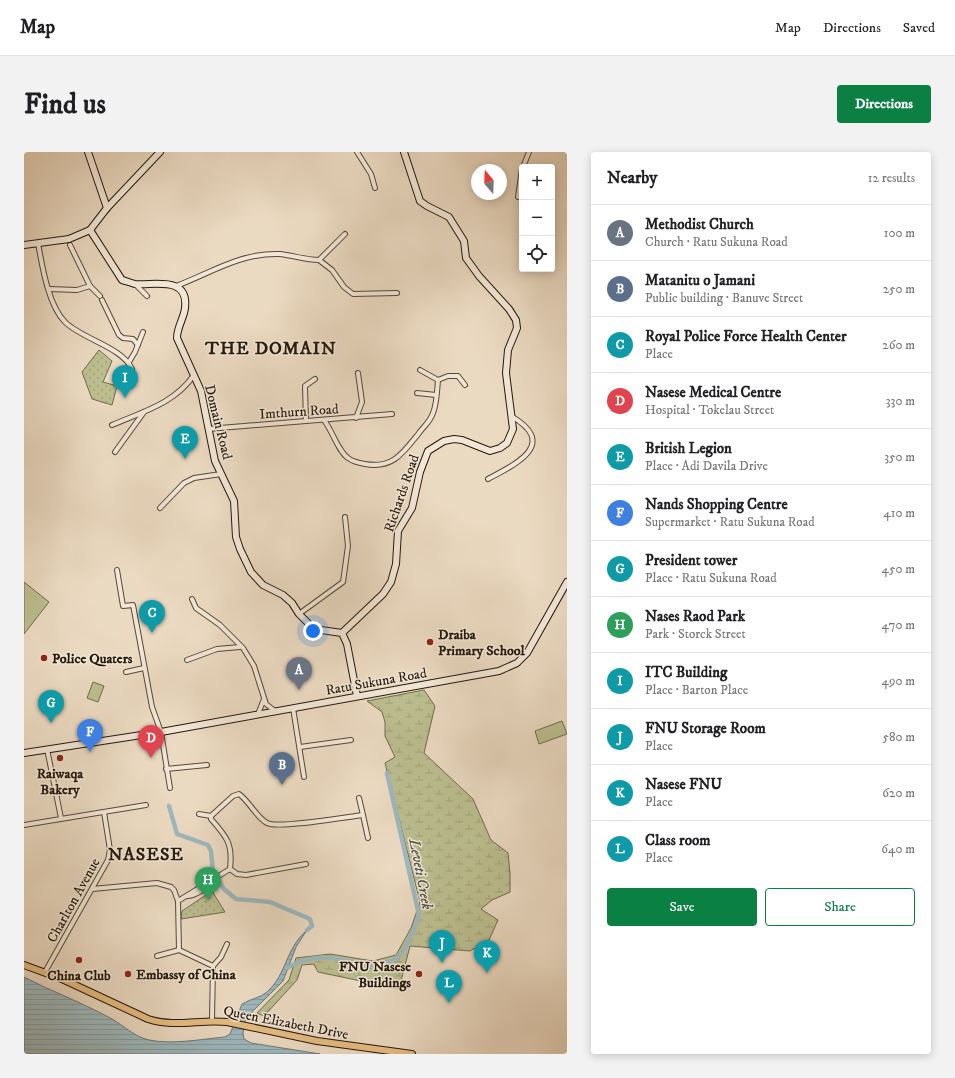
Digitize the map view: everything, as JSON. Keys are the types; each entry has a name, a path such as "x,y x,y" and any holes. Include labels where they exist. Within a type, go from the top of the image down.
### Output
{"main road":[{"name":"Queen Elizabeth Drive","path":"24,965 45,972 151,1020 181,1024 212,1020 249,1026 318,1042 412,1054"}],"street":[{"path":"88,152 107,208"},
{"path":"24,245 69,239 90,230 107,208 160,152"},
{"path":"357,152 371,174 375,188"},
{"name":"Richards Road","path":"342,633 383,594 391,582 396,564 398,531 412,508 420,472 428,451 444,441 454,439 462,440 490,451 500,448 508,443 512,436 513,429 506,373 508,350 517,328 516,320 509,309 478,276 466,258 464,241 449,217 426,206 420,201 404,152"},
{"path":"524,164 529,152"},
{"path":"518,197 519,190"},
{"path":"90,230 117,274 122,280 135,284 158,282 176,286 206,274 221,265 248,257 278,254 319,260 332,270 344,287 353,294 397,293"},
{"path":"319,260 345,234"},
{"path":"38,243 42,266 52,301 64,321 129,362 132,369"},
{"path":"70,245 90,286 101,298 119,335 123,338 133,339 138,345"},
{"path":"135,284 147,296"},
{"path":"49,289 77,290 90,286"},
{"name":"Domain Road","path":"176,286 185,298 185,309 177,330 177,338 201,391 215,461 234,501 236,537 251,572 263,585 292,602 299,614 314,628 342,633"},
{"path":"129,362 143,332"},
{"path":"420,370 438,380"},
{"path":"356,418 362,402 358,373"},
{"path":"112,425 167,402 189,382 194,375"},
{"path":"438,380 448,376 458,376 465,385"},
{"path":"306,421 304,386 315,379"},
{"path":"324,420 332,430 342,453 349,459 360,463 380,466 399,457 430,420 434,412 438,380"},
{"path":"417,393 436,395"},
{"path":"115,452 144,412"},
{"name":"Imthurn Road","path":"208,429 392,414"},
{"path":"488,479 522,460 532,447 532,436 525,424 511,416"},
{"path":"160,508 184,483 194,478 221,474"},
{"path":"299,614 343,582 348,546 346,517"},
{"path":"117,570 123,606 133,605 144,668 152,707 160,732 170,788"},
{"name":"Ratu Sukuna Road","path":"24,753 160,732 506,669 517,663 527,653 566,586"},
{"path":"560,596 567,600"},
{"path":"192,599 196,608 220,625 240,647 254,666 266,704 274,711"},
{"path":"342,633 347,644 357,696"},
{"path":"187,660 217,649 240,647"},
{"path":"126,672 144,668"},
{"path":"258,714 264,699"},
{"path":"293,708 304,777"},
{"path":"300,747 351,740"},
{"path":"47,749 61,818"},
{"path":"166,769 207,765"},
{"path":"211,816 233,796 239,794 263,820 269,824 285,825 362,815"},
{"path":"360,798 362,815 368,838"},
{"path":"24,825 146,805"},
{"name":"Charlton Avenue","path":"45,972 108,860 110,850 104,812"},
{"path":"199,814 211,816"},
{"path":"211,816 211,819 227,837 232,853 230,869"},
{"path":"230,869 237,874 246,875 306,864"},
{"path":"178,901 207,887 210,881 230,869"},
{"path":"92,889 148,884 166,884 174,890 178,901 179,950"},
{"path":"212,1020 213,966 221,957 227,944"},
{"path":"157,956 179,950 213,966"}],"green space":[{"path":"99,350 112,361 103,382 117,386 112,405 92,399 82,372"},
{"path":"24,582 49,602 24,634"},
{"path":"93,682 104,686 98,702 87,698"},
{"path":"424,690 435,706 424,753 473,799 491,840 508,853 510,892 492,900 481,909 498,920 489,940 470,951 410,946 399,989 318,972 314,964 302,965 297,980 264,1016 257,1013 289,980 296,958 330,954 373,961 396,955 411,928 420,902 385,763 395,757 385,736 385,722 382,712 367,701"},
{"path":"562,721 567,734 539,744 535,731"},
{"path":"212,891 225,912 181,919 182,911"}],"water":[{"path":"307,930 296,947 283,981 245,1021 243,1033 244,1039 251,1043 320,1054 24,1054 24,977 101,1013 144,1039 177,1042 225,1037 230,1034 242,1004 264,994 274,985 294,945"}],"waterway":[{"name":"Leveti Creek","path":"287,968 297,963 314,958 339,959 373,965 389,962 400,954 413,932 419,915 387,773"},
{"path":"169,806 177,834 208,845 211,851 213,872 224,889 236,899 270,902 310,919 312,926 307,930"}],"place":[{"name":"ITC Building","path":"125,398"},
{"name":"British Legion","path":"185,459"},
{"name":"Royal Police Force Health Center","path":"152,633"},
{"name":"Draiba Primary School","path":"430,642"},
{"name":"Police Quaters","path":"44,658"},
{"name":"Methodist Church","path":"299,690"},
{"name":"President tower","path":"51,723"},
{"name":"Nands Shopping Centre","path":"90,752"},
{"name":"Raiwaqa Bakery","path":"60,758"},
{"name":"Nasese Medical Centre","path":"151,758"},
{"name":"Matanitu o Jamani","path":"282,785"},
{"name":"Nases Raod Park","path":"208,900"},
{"name":"China Club","path":"79,960"},
{"name":"FNU Storage Room","path":"442,963"},
{"name":"Nasese FNU","path":"487,973"},
{"name":"Embassy of China","path":"128,974"},
{"name":"FNU Nasese Buildings","path":"419,974"},
{"name":"Class room","path":"449,1003"}],"district":[{"name":"THE DOMAIN","path":"271,348"},
{"name":"NASESE","path":"146,854"}]}
